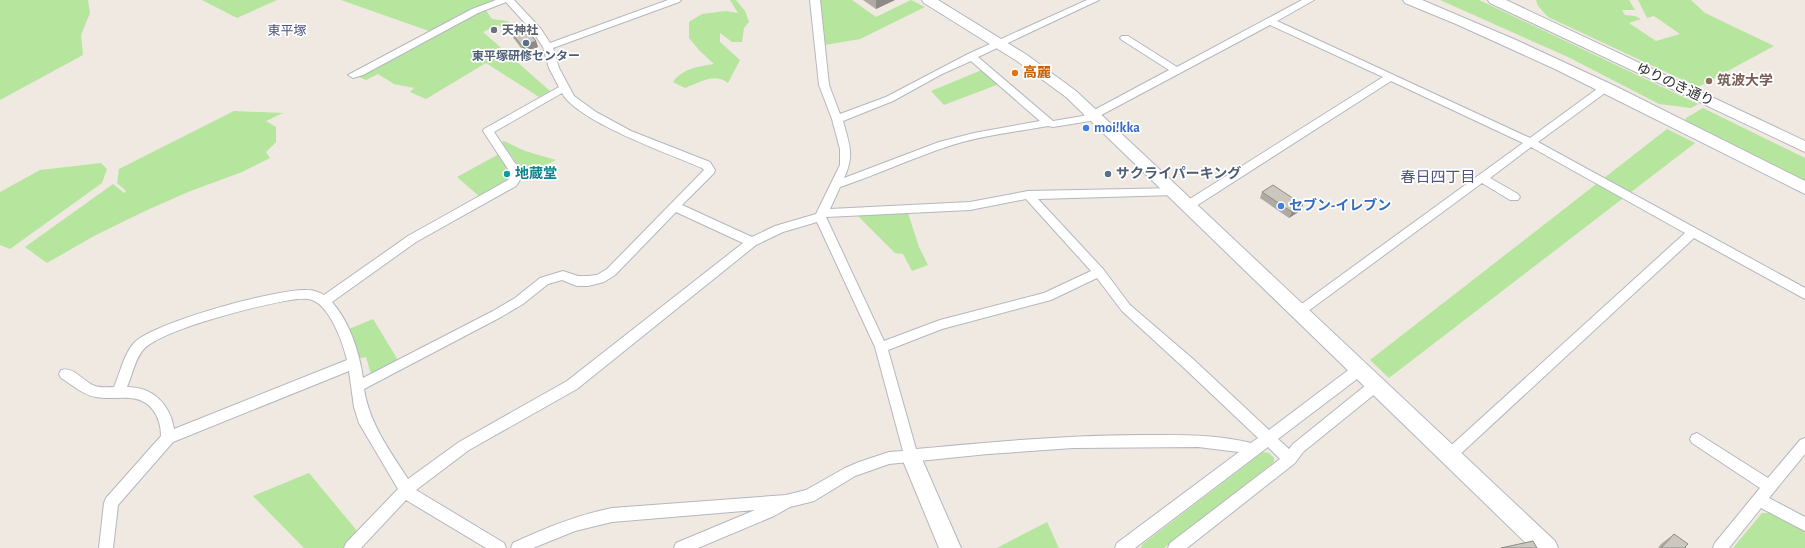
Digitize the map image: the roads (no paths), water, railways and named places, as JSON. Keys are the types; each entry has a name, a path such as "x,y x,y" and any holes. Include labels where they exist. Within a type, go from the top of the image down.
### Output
{"street":[{"path":"353,75 360,74 475,11 504,0"},
{"path":"357,387 497,314 519,301 544,281 563,276 577,281 600,279 611,272 633,251 674,206 709,171 710,168 693,160 608,124 570,98 554,68 548,47 538,31 509,0"},
{"path":"548,47 676,0"},
{"path":"815,0 824,85 837,119 845,149 845,165 822,215 880,346 911,456 950,548"},
{"path":"929,0 1000,44 1052,79 1095,115 1547,548"},
{"path":"837,119 881,104 971,56 1094,0"},
{"path":"835,185 876,171 943,144 974,136 1048,123 1053,124 1086,119 1309,0"},
{"path":"1410,0 1510,42 1805,188"},
{"name":"ゆりのき通り","path":"1496,0 1805,146"},
{"path":"1526,0 1534,14 1545,23"},
{"path":"1270,21 1530,142 1805,294"},
{"path":"1125,38 1177,71"},
{"path":"971,56 1048,123"},
{"path":"1189,204 1390,77"},
{"path":"324,302 412,239 512,182 518,175 488,130 564,88"},
{"path":"1298,310 1307,306 1604,88"},
{"path":"1482,178 1514,197"},
{"path":"351,548 374,522 413,483 464,446 572,385 752,242 779,229 822,215 970,206 1028,195 1174,191"},
{"path":"1028,195 1099,272 1126,308 1188,363 1290,459"},
{"path":"674,206 752,242"},
{"path":"1450,455 1693,232"},
{"path":"880,346 940,325 1047,297 1099,272"},
{"path":"118,392 139,347 145,341 224,311 290,295 304,294 316,296 324,302 339,323 354,363 357,387 365,420 407,490 411,495 499,548"},
{"path":"106,548 111,503 168,438 354,363"},
{"path":"1127,547 1360,369"},
{"path":"66,374 87,388 98,392 137,393 150,396 158,406 167,422 168,438"},
{"path":"1175,548 1290,459 1298,448 1376,385"},
{"path":"1698,439 1770,487"},
{"path":"518,548 554,530 588,519 612,515 786,501 809,496 864,466 889,458 1042,444 1135,441 1198,441 1230,444 1254,450"},
{"path":"1720,548 1805,444"},
{"path":"1759,500 1805,524"},
{"path":"681,548 769,511 786,501"}],"place":[{"name":"天神社","path":"494,30"},
{"name":"東平塚研修センター","path":"526,43"},
{"name":"高麗","path":"1015,73"},
{"name":"筑波大学","path":"1709,81"},
{"name":"moi!kka","path":"1086,128"},
{"name":"地蔵堂","path":"507,174"},
{"name":"サクライパーキング","path":"1108,174"},
{"name":"セブン-イレブン","path":"1281,206"}],"district":[{"name":"東平塚","path":"287,31"},
{"name":"春日四丁目","path":"1438,177"}]}
